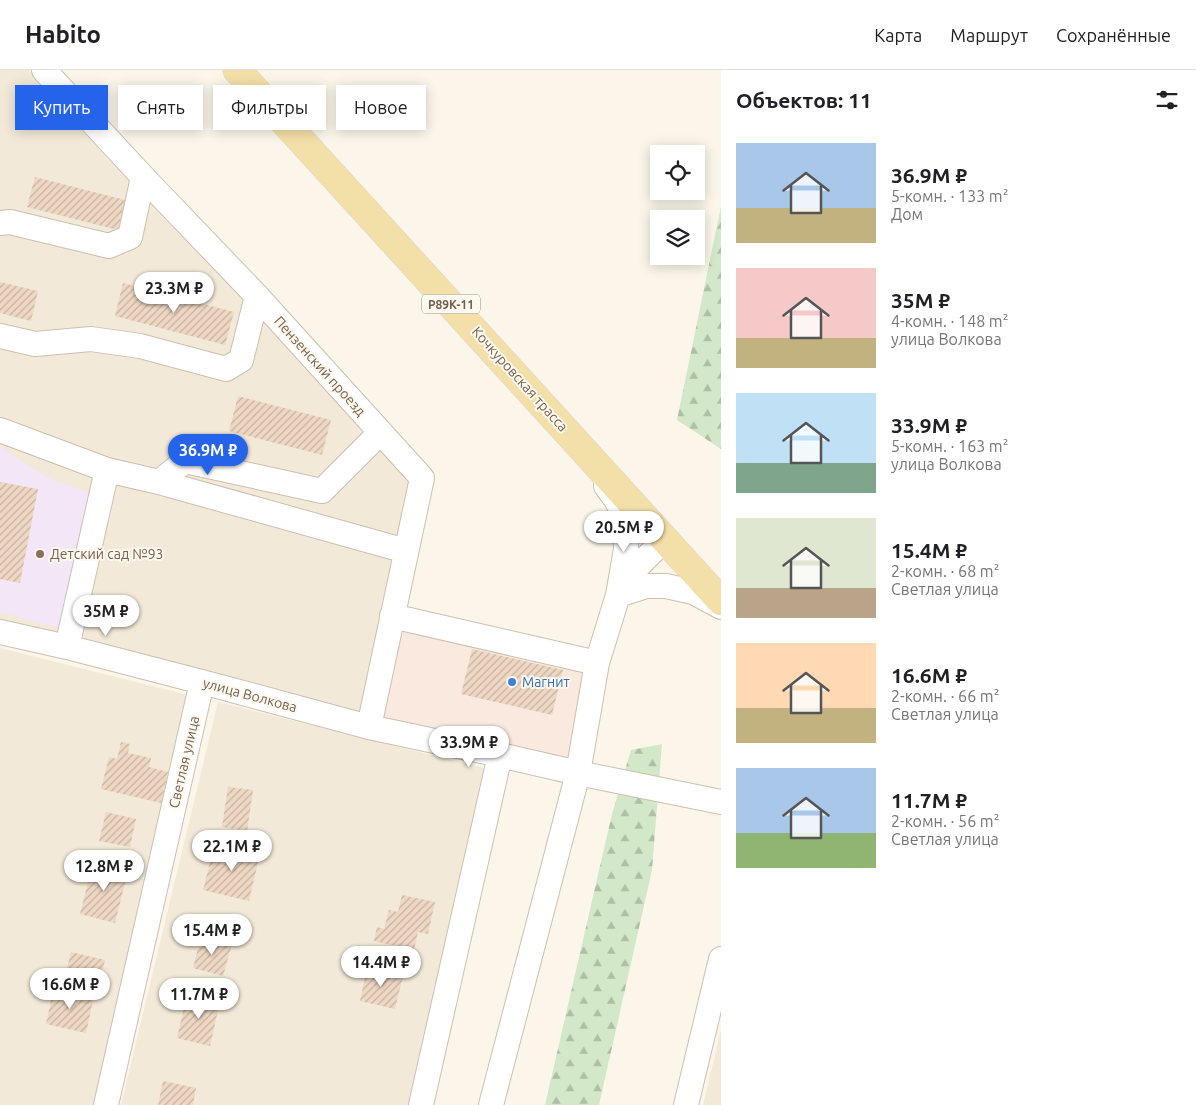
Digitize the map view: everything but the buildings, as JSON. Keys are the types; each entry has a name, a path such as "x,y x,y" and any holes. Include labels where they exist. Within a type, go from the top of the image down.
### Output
{"main road":[{"name":"Кочкуровская трасса","path":"237,70 721,601"}],"street":[{"name":"Пензенский проезд","path":"44,70 257,296 422,478 369,727"},
{"path":"0,223 10,222 109,246 130,237 143,177"},
{"path":"0,336 35,344 91,339 101,340 140,346 226,368 241,360 257,296"},
{"path":"491,1105 578,773 597,664 618,594 626,549 625,519 618,501 550,412"},
{"path":"0,430 107,470 159,482 406,551"},
{"path":"159,482 185,460 322,491 380,433"},
{"path":"68,647 107,470"},
{"path":"618,594 634,570 665,539"},
{"path":"618,594 646,586 666,586 693,592 721,607"},
{"path":"392,616 597,664"},
{"name":"улица Волкова","path":"0,632 68,647 369,727 721,802"},
{"name":"Светлая улица","path":"106,1105 202,682"},
{"path":"421,1105 500,755"},
{"path":"686,1105 721,959"}],"shaded area":[{"path":"0,70 29,70 43,85 15,85 15,130 85,130 413,480 364,716 0,624"},
{"name":"Детский сад №93","path":"0,446 27,465 55,481 96,495 59,628 0,612"},
{"path":"402,630 586,672 570,761 383,718"},
{"path":"0,648 192,696 99,1105 0,1105"},
{"path":"218,702 492,770 417,1105 121,1105"},
{"path":"721,1030 721,1105 703,1105"}],"green space":[{"path":"721,206 721,449 677,420"},
{"path":"662,744 652,870 599,1105 545,1105 612,814 631,750"}],"place":[{"name":"Детский сад №93","path":"40,554"},
{"name":"Магнит","path":"512,682"}]}
